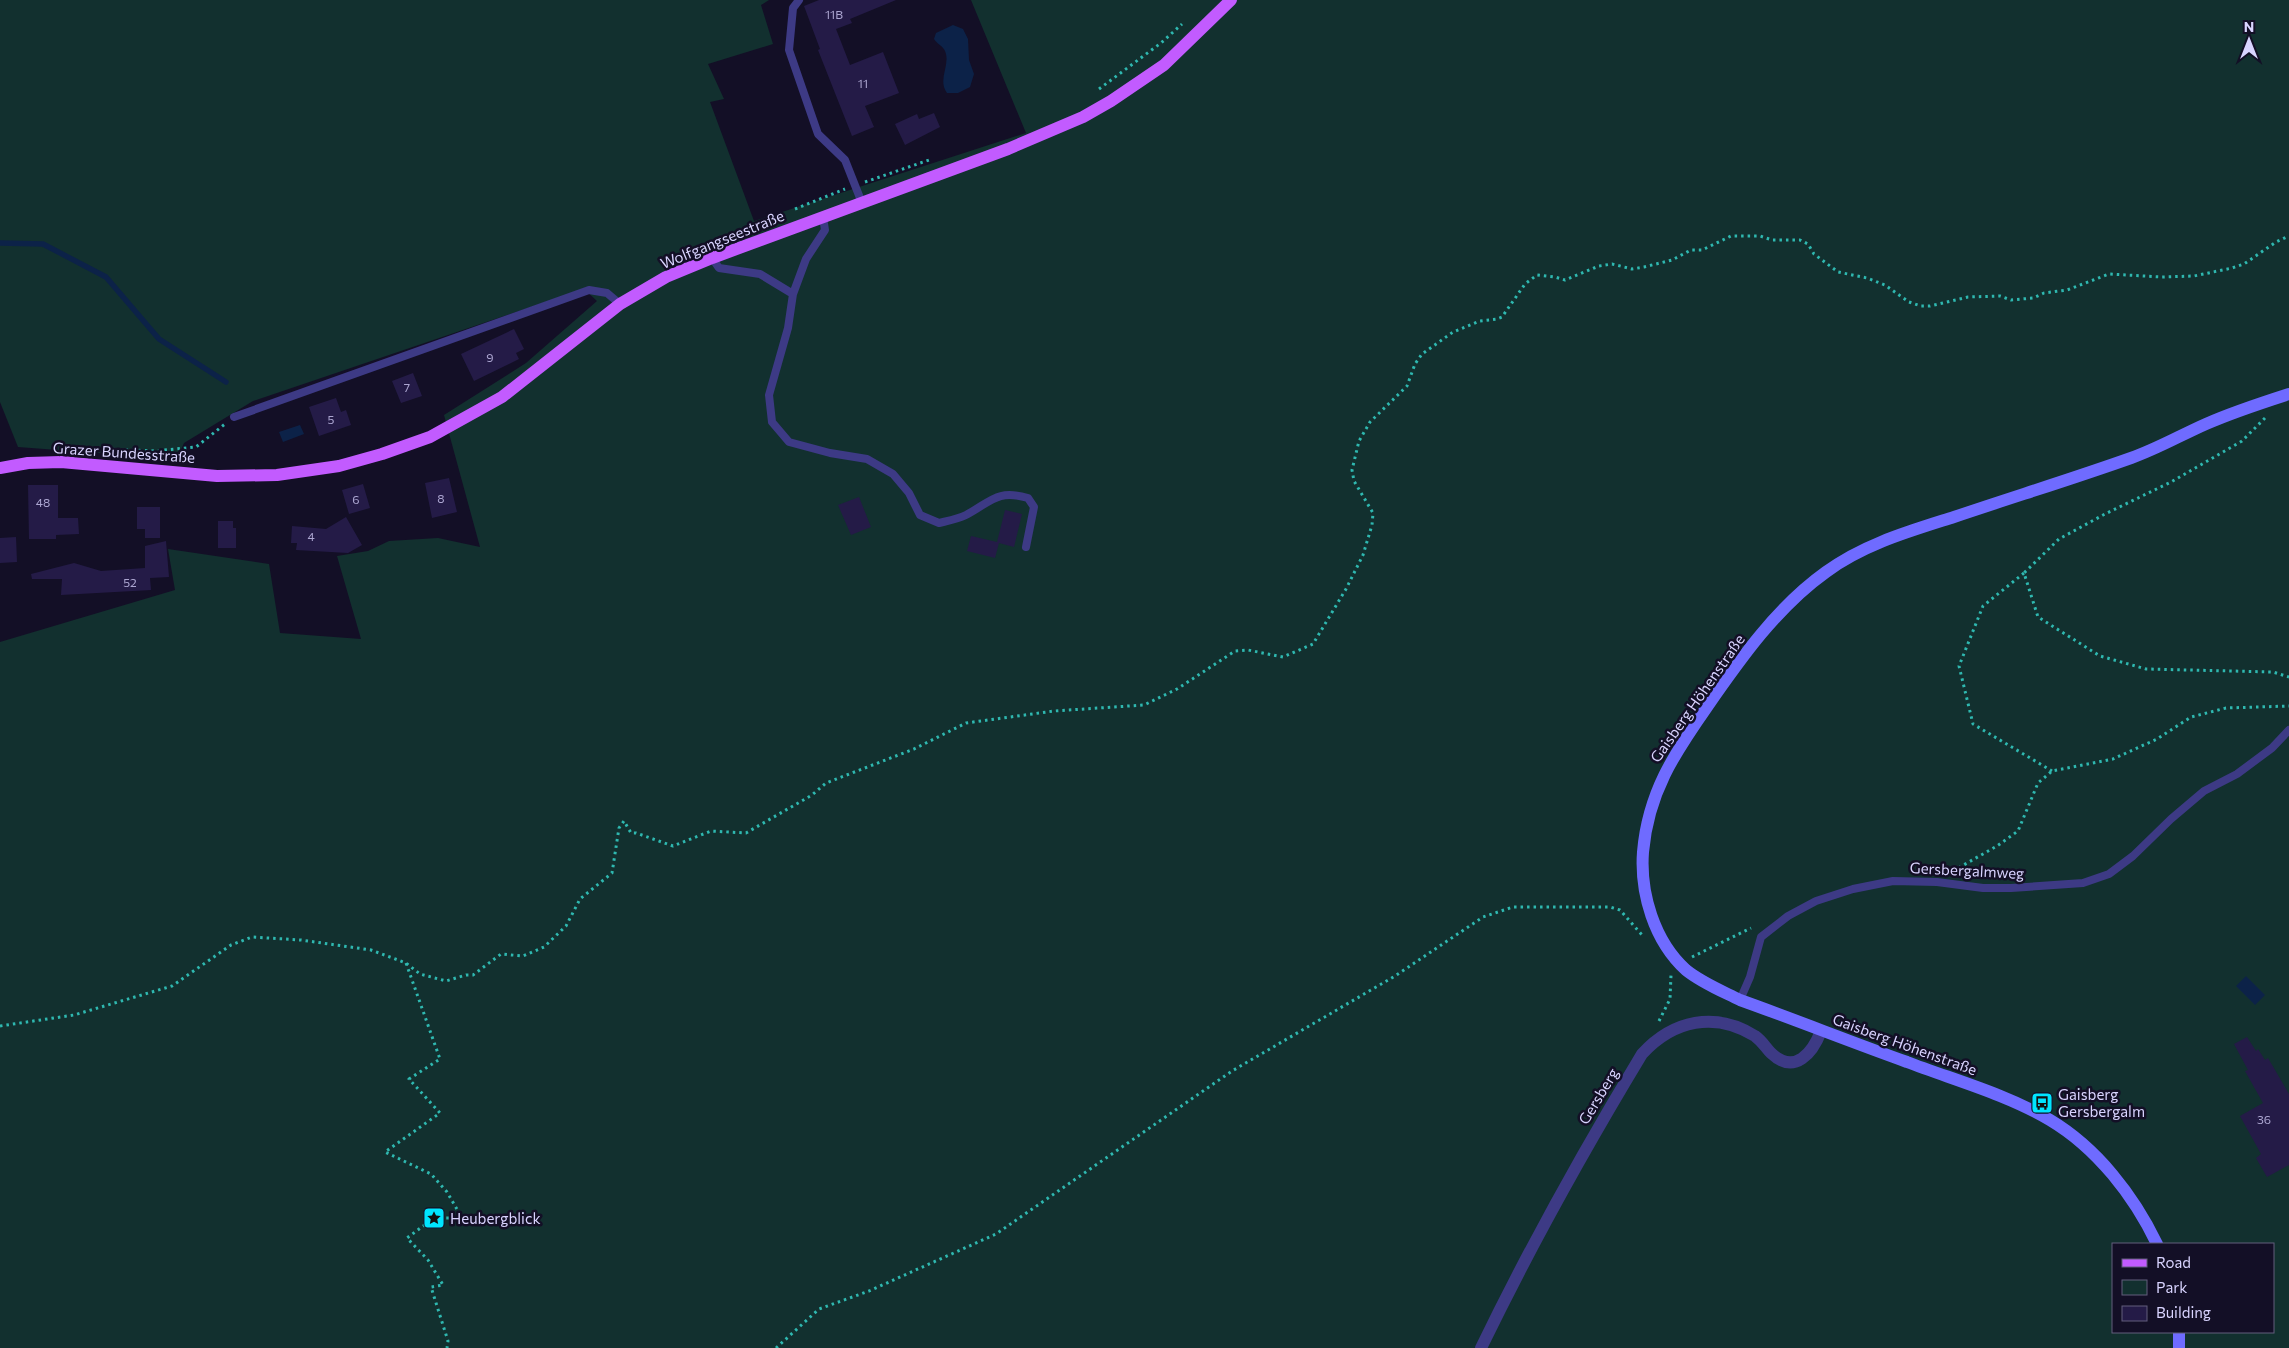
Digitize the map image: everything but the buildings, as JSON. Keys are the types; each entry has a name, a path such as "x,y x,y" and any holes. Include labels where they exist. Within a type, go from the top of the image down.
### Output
{"main road":[{"name":"Wolfgangseestraße","path":"217,476 277,475 339,466 382,454 430,437 502,396 620,304 666,277 712,258 1031,140 1099,108 1164,65 1231,0"},
{"name":"Gaisberg Höhenstraße","path":"2157,1243 2132,1199 2110,1173 2072,1136 2040,1114 1990,1093 1740,1000 1705,983 1679,962 1661,935 1651,912 1644,885 1643,870 1648,817 1656,792 1672,760 1739,663 1773,621 1802,592 1827,571 1855,554 1897,536 2132,458 2210,422 2289,394"},
{"name":"Grazer Bundesstraße","path":"0,468 28,463 61,462 217,476"},
{"path":"2179,1333 2180,1348"}],"street":[{"name":"Gersberg","path":"1481,1348 1505,1297 1584,1152 1642,1054 1654,1042 1682,1025 1713,1022 1744,1031 1756,1037 1772,1054 1791,1062 1807,1056 1817,1043 1821,1031"}],"lane":[{"path":"799,0 793,8 789,50 818,134 845,160 862,203"},
{"path":"823,217 825,230 806,259 793,294 788,328 768,395 772,422 789,442 867,460 893,474 909,493 920,515 939,523 964,516 993,498 1013,494 1028,498 1034,507 1026,547"},
{"path":"712,258 719,268 760,274 793,294"},
{"path":"234,417 589,290 607,293 620,304"},
{"name":"Gersbergalmweg","path":"1740,1000 1750,977 1761,937 1788,916 1824,898 1853,889 1893,881 1937,882 1983,888 2010,888 2083,883 2109,874 2133,856 2170,819 2204,791 2237,774 2272,748 2289,730"}],"path":[{"path":"1094,92 1161,43 1188,18"},
{"path":"791,211 855,185 940,156"},
{"path":"0,1026 74,1015 172,986 231,945 252,937 300,940 371,950 406,962 420,974 446,981 466,975 473,976 501,954 523,956 544,947 566,926 580,899 612,873 619,828 624,822 631,833 673,846 711,831 746,833 812,795 826,783 914,749 966,723 1054,711 1144,705 1177,689 1236,651 1248,650 1282,657 1313,644 1346,589 1362,555 1372,525 1374,513 1354,481 1352,470 1359,441 1370,422 1407,386 1414,364 1422,354 1453,332 1480,321 1502,317 1524,284 1536,275 1555,276 1564,280 1612,264 1632,269 1644,267 1672,260 1691,250 1702,250 1731,236 1760,236 1772,240 1800,240 1808,244 1814,254 1838,272 1867,278 1885,285 1909,302 1930,306 1968,297 2000,296 2011,300 2033,298 2044,293 2067,290 2109,274 2162,277 2194,276 2244,264 2276,242 2289,236"},
{"path":"2052,771 1973,724 1959,666 1983,606 2060,539 2170,482 2242,440 2269,414"},
{"path":"96,449 155,451 196,447 234,417"},
{"path":"2024,572 2038,617 2100,656 2146,669 2273,672 2289,677"},
{"path":"1937,882 1997,846 2018,830 2038,783 2052,771 2113,759 2157,740 2191,717 2226,708 2289,706"},
{"path":"776,1348 819,1309 869,1291 996,1234 1232,1071 1395,976 1483,917 1513,907 1610,907 1625,915 1646,940"},
{"path":"1654,1042 1656,1027 1671,995 1672,974 1679,962 1724,943 1755,926"},
{"path":"406,962 440,1059 409,1079 440,1113 385,1152 431,1174 447,1192 462,1218 434,1218 406,1238 428,1260 443,1285 431,1287 448,1341 447,1348"}],"green space":[{"path":"0,0 769,0 761,5 773,44 708,64 724,99 710,102 754,221 1026,133 971,0 2289,0 2289,1348 0,1348 0,642 175,590 168,549 269,564 280,633 361,639 337,556 368,551 389,541 438,538 480,547 444,415 526,363 597,301 584,289 253,401 184,443 177,459 18,447 0,402"}],"water":[{"path":"953,25 963,29 968,39 969,60 974,74 970,87 958,93 947,93 943,83 946,56 944,49 934,39 936,33"},
{"path":"300,425 304,434 283,442 279,432"},
{"path":"2246,976 2265,995 2255,1005 2236,986"}],"waterway":[{"path":"0,243 43,244 106,277 159,339 226,382"}],"place":[{"name":"Gaisberg Gersbergalm","path":"2042,1103"},
{"name":"Heubergblick","path":"434,1218"}]}
